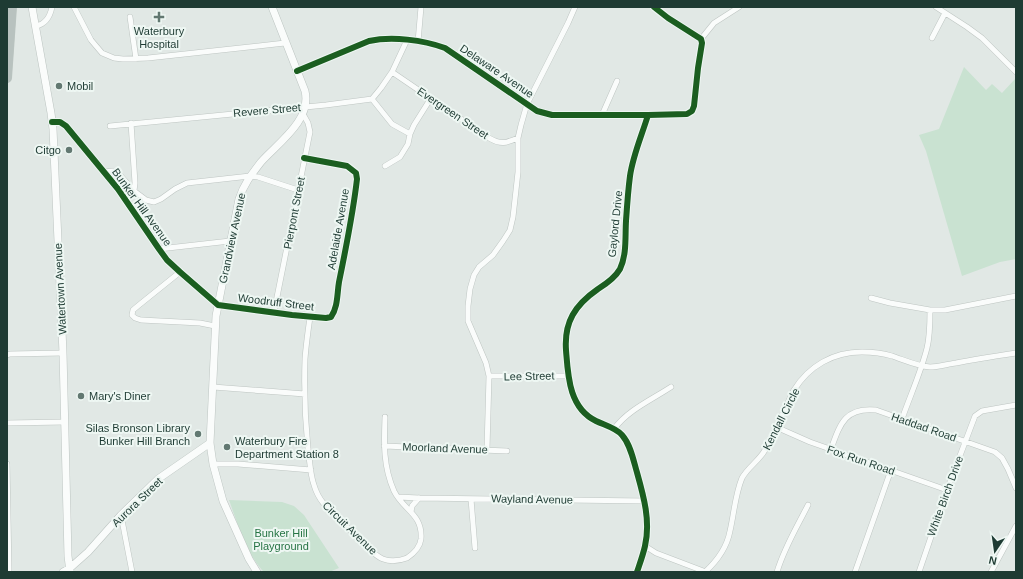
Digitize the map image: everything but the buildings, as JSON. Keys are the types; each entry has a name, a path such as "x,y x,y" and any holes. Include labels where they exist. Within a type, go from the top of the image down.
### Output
{"highway":[{"path":"7,78 12,7"}],"main road":[{"name":"Watertown Avenue","path":"32,7 52,122 63,353 68,556 70,570"},
{"name":"Grandview Avenue","path":"218,305 230,241 243,187 262,161 294,128 303,114 305,107 305,93 272,7"},
{"path":"218,305 215,326 210,443 213,464 223,501 249,559 257,572"},
{"name":"Aurora Street","path":"63,572 70,570 158,479 210,443"}],"street":[{"path":"36,26 45,22 52,7"},
{"path":"74,7 91,40 102,53 114,58 136,59 285,43"},
{"path":"418,42 421,7"},
{"path":"487,449 489,376 486,363 468,322 470,289 474,275 479,267 493,255 504,241 510,230 514,217 520,125 527,104 568,23 574,7"},
{"path":"654,7 668,18 701,39 714,23 739,7"},
{"path":"936,7 982,38 1016,72"},
{"path":"932,38 945,13"},
{"path":"130,17 136,59"},
{"name":"Delaware Avenue","path":"297,71 368,41 389,38 436,45 445,48 537,111 552,115 687,114 692,111 694,106 702,43 701,39"},
{"path":"407,40 392,72 372,99 392,124 410,134"},
{"name":"Evergreen Street","path":"392,72 497,143 507,142 518,138"},
{"path":"602,115 617,80"},
{"path":"385,166 400,156 408,144 414,125 431,98"},
{"name":"Revere Street","path":"110,126 372,99"},
{"name":"Pierpont Street","path":"274,312 310,130 303,114"},
{"name":"Gaylord Drive","path":"637,572 647,536 647,514 632,455 622,434 583,413 576,403 571,392 566,337 568,324 574,311 584,300 616,275 620,269 625,250 630,176 634,158 648,115"},
{"name":"Bunker Hill Avenue","path":"52,122 60,123 66,126 118,189 167,260 218,305"},
{"path":"130,124 135,183 134,191"},
{"name":"Adelaide Avenue","path":"304,158 347,166 356,173 357,179 349,233 338,285 336,307 331,317"},
{"path":"104,172 113,171 118,173 134,191 146,200 154,202 187,183 250,176 258,177 298,190"},
{"path":"159,249 230,241"},
{"path":"180,272 139,304 133,310 132,314 135,318 141,320 215,326"},
{"path":"871,298 930,310 945,310 1016,296"},
{"name":"Woodruff Street","path":"218,305 326,318 331,317"},
{"path":"902,419 928,347 930,310"},
{"name":"Circuit Avenue","path":"310,316 305,359 305,394 307,434 314,485 324,504 365,545 383,559 392,561 402,560 410,556 417,548 420,541 420,526 416,518 398,497 388,475 384,446 385,417"},
{"name":"Kendall Circle","path":"706,572 714,564 721,553 730,533 735,503 743,477 749,468 765,451 793,391 814,367 827,359 861,352 890,355 930,367 1016,353"},
{"path":"7,355 63,353"},
{"name":"Lee Street","path":"489,376 569,376"},
{"path":"213,387 305,394"},
{"path":"614,429 628,414 671,387"},
{"name":"White Birch Drive","path":"919,572 947,490 975,416 982,411 1016,405"},
{"name":"Haddad Road","path":"831,449 838,428 846,418 857,411 866,409 876,410 995,452 1002,458 1016,488"},
{"path":"7,423 65,422"},
{"name":"Fox Run Road","path":"776,427 810,442 947,490"},
{"name":"Moorland Avenue","path":"384,446 507,451"},
{"path":"7,464 9,572"},
{"path":"213,464 245,464 311,470"},
{"path":"855,572 891,470"},
{"name":"Wayland Avenue","path":"398,497 645,502"},
{"path":"411,512 412,506 419,498"},
{"path":"471,499 475,548"},
{"path":"777,572 790,541 808,505"},
{"path":"121,516 132,572"},
{"path":"991,572 1016,526"},
{"path":"645,546 656,553 706,572"}],"green space":[{"path":"964,67 986,90 992,84 1002,93 1015,79 1016,80 1016,259 1000,262 962,276 926,151 919,135 939,129"},
{"name":"Bunker Hill Playground","path":"229,500 282,502 294,506 304,515 339,568 329,572 264,572 252,557 239,528"}],"cycle path":[{"path":"297,71 369,41 387,39 407,40 445,48 537,111 552,115 687,114 692,111 694,106 702,43 701,39 668,18 654,7"},
{"path":"637,572 647,536 647,517 644,497 632,456 622,435 587,415 575,400 569,380 566,340 569,323 577,308 590,295 613,278 620,269 625,251 631,168 648,115"},
{"path":"52,122 60,122 66,126 118,189 167,260 218,305 326,318 331,317 336,305 357,179 356,173 347,166 304,158"}],"place":[{"name":"Waterbury Hospital","path":"159,17"},
{"name":"Mobil","path":"59,86"},
{"name":"Citgo","path":"69,150"},
{"name":"Mary's Diner","path":"81,396"},
{"name":"Silas Bronson Library Bunker Hill Branch","path":"198,434"},
{"name":"Waterbury Fire Department Station 8","path":"227,447"}]}
